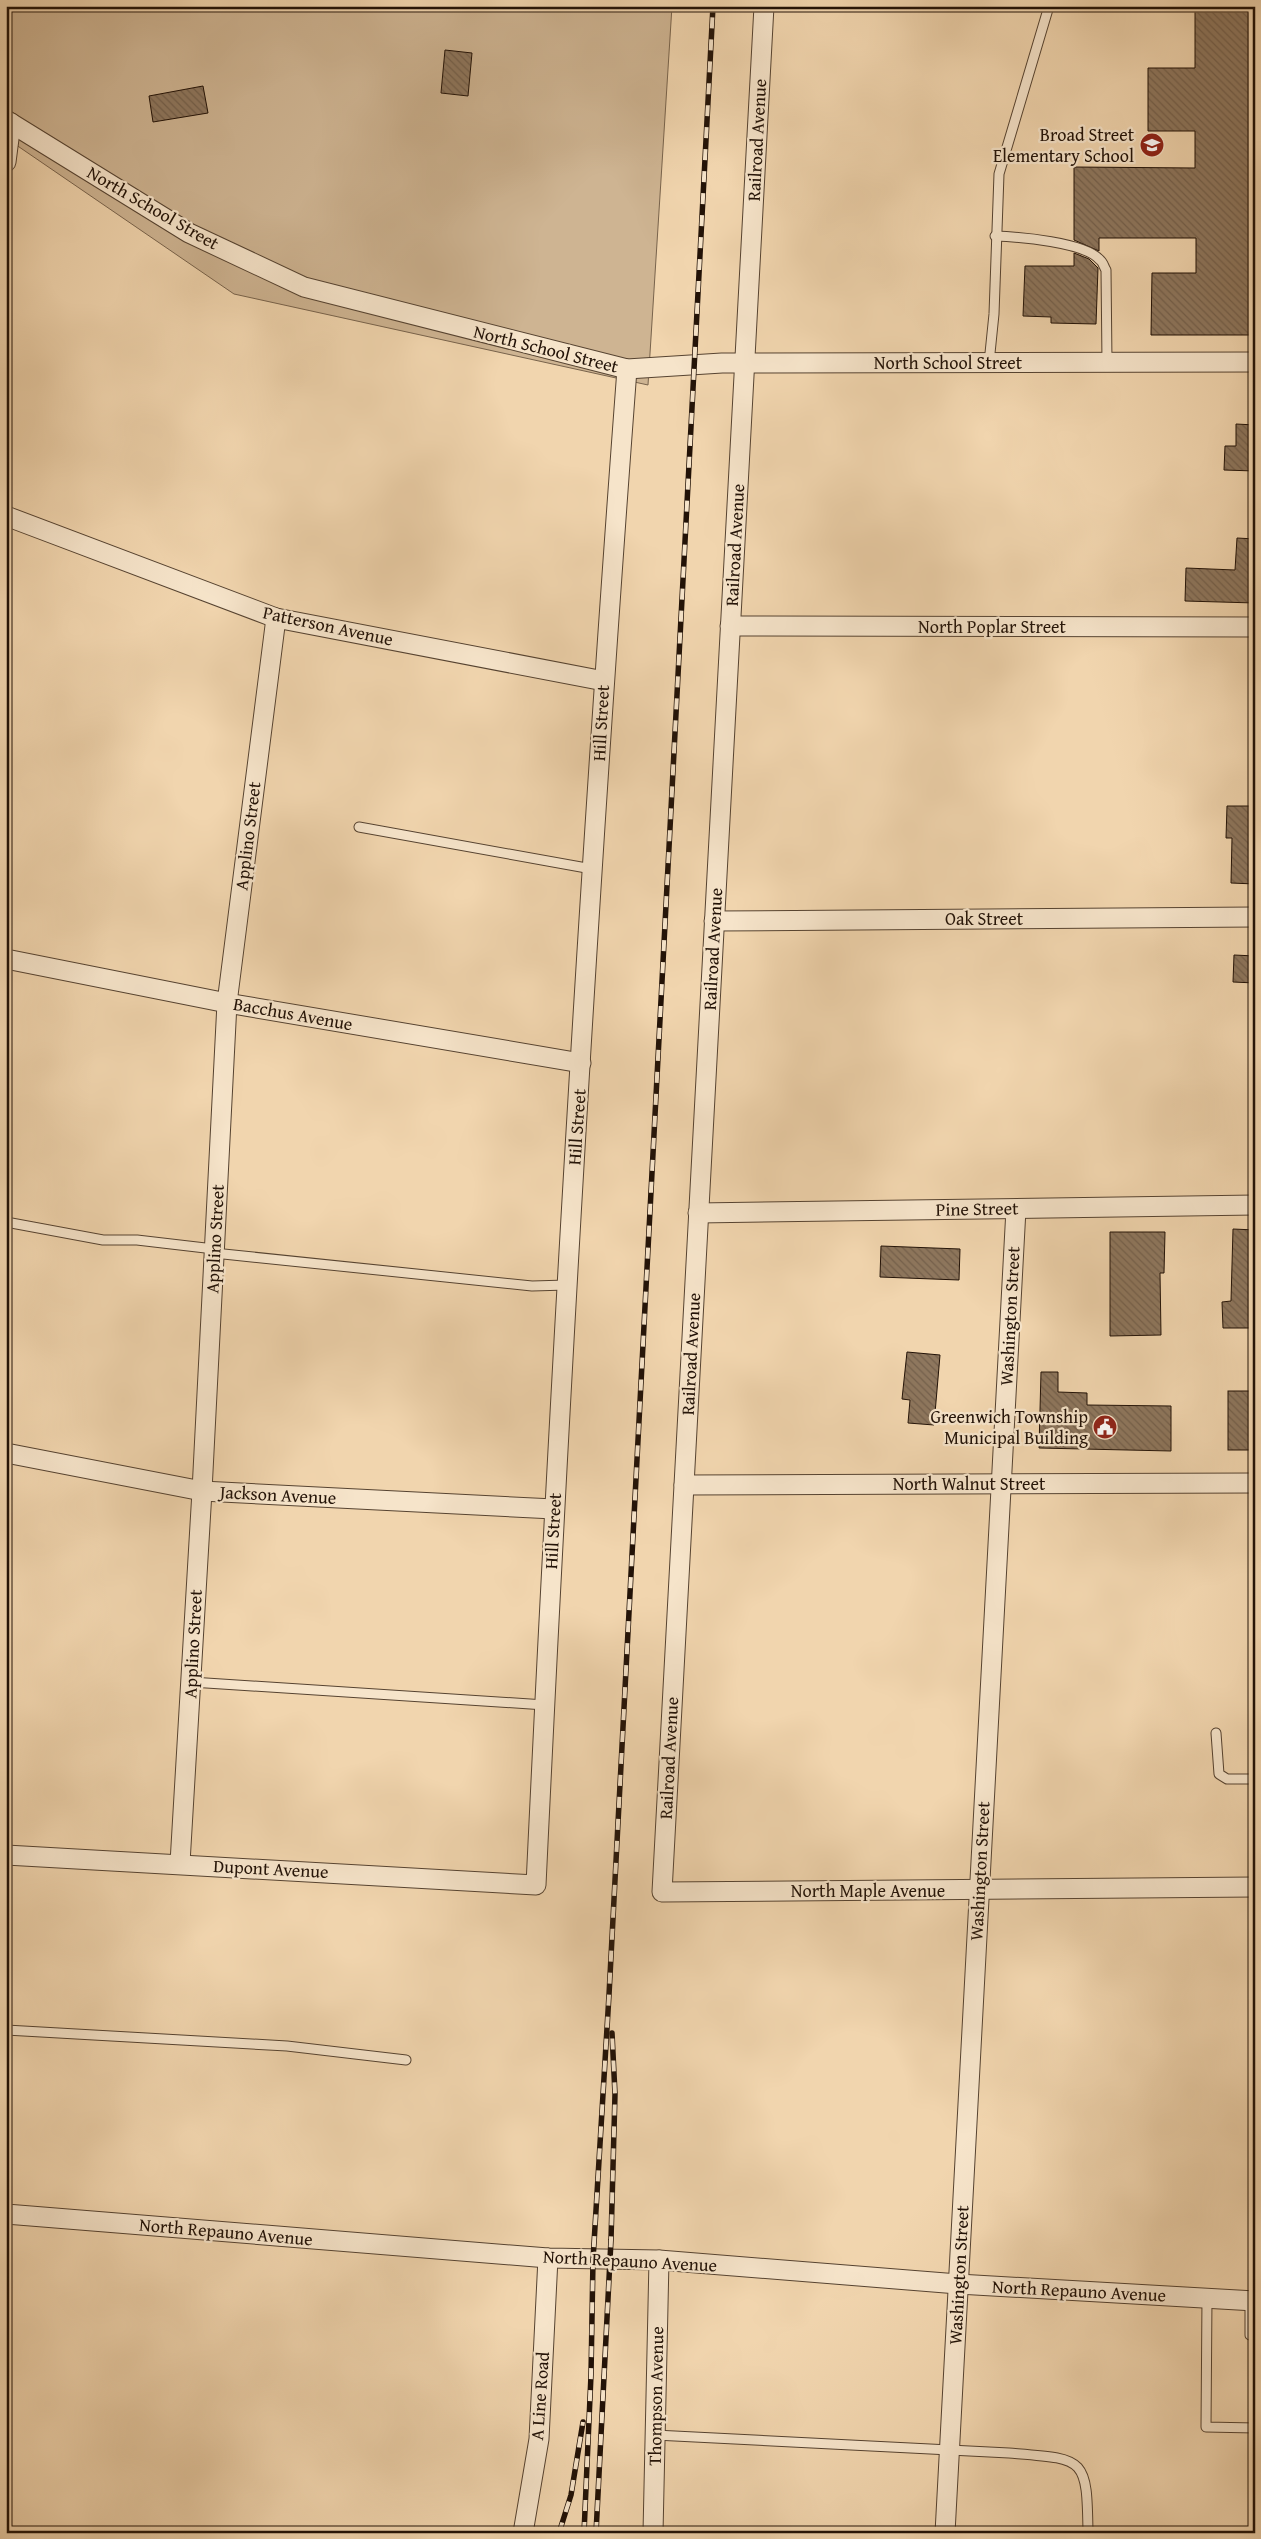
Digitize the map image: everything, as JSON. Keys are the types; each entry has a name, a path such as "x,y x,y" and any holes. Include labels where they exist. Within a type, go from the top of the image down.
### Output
{"street":[{"name":"Railroad Avenue","path":"662,1892 764,6"},
{"name":"North School Street","path":"9,122 189,233 304,288 626,369 745,363 1255,362"},
{"path":"6,162 9,122"},
{"name":"Hill Street","path":"536,1885 554,1509 592,869 626,369"},
{"name":"Patterson Avenue","path":"6,516 276,618 604,681"},
{"name":"Applino Street","path":"180,1864 202,1491 227,1003 276,618"},
{"name":"North Poplar Street","path":"730,626 1255,627"},
{"name":"Oak Street","path":"714,921 1255,917"},
{"name":"Bacchus Avenue","path":"6,959 227,1003 581,1062"},
{"name":"Pine Street","path":"698,1213 1255,1205"},
{"name":"Washington Street","path":"945,2533 1016,1209"},
{"name":"Jackson Avenue","path":"6,1452 202,1491 554,1509"},
{"name":"North Walnut Street","path":"684,1485 1255,1483"},
{"name":"Dupont Avenue","path":"6,1855 536,1885"},
{"name":"North Maple Avenue","path":"662,1892 979,1891 1255,1887"},
{"name":"North Repauno Avenue","path":"6,2214 548,2258 659,2260 958,2284 1252,2300"},
{"name":"A Line Road","path":"524,2533 538,2440 548,2258"},
{"name":"Thompson Avenue","path":"653,2533 659,2260"}],"lane":[{"path":"989,363 994,314 995,236 999,174 1049,6"},
{"path":"995,236 1029,237 1084,250 1100,259 1106,270 1107,362"},
{"path":"358,827 592,869"},
{"path":"6,1222 104,1240 137,1240 214,1251 532,1286 568,1285"},
{"path":"191,1682 545,1705"},
{"path":"1216,1733 1219,1774 1227,1779 1255,1779"},
{"path":"6,2030 286,2046 406,2060"},
{"path":"1207,2298 1206,2427 1255,2428"},
{"path":"1252,2300 1250,2335 1255,2337"},
{"path":"655,2435 1043,2455 1077,2464 1083,2473 1087,2491 1088,2533"}],"shaded area":[{"path":"6,6 672,6 648,385 234,294 6,138"}],"building":[{"path":"1195,6 1255,6 1255,335 1151,335 1152,273 1196,273 1196,238 1099,238 1099,251 1074,240 1074,167 1195,168 1195,131 1148,131 1148,68 1195,68"},
{"path":"445,50 472,53 468,96 441,93"},
{"path":"203,86 208,113 153,122 149,96"},
{"path":"1074,253 1089,259 1098,268 1096,324 1051,323 1051,317 1023,316 1025,266 1074,266"},
{"path":"1236,424 1255,425 1255,471 1224,470 1225,446 1236,446"},
{"path":"1237,538 1255,539 1255,603 1185,601 1186,568 1235,570"},
{"path":"1227,806 1255,806 1255,884 1231,883 1232,838 1226,838"},
{"path":"1234,955 1255,956 1255,983 1233,982"},
{"path":"1233,1229 1255,1230 1255,1328 1223,1328 1222,1302 1231,1301"},
{"path":"1110,1232 1165,1232 1164,1273 1160,1273 1161,1335 1110,1336"},
{"path":"881,1246 960,1249 959,1280 880,1277"},
{"path":"907,1352 940,1355 934,1425 908,1423 910,1400 902,1399"},
{"name":"Greenwich Township Municipal Building","path":"1041,1372 1058,1372 1058,1392 1087,1393 1087,1405 1171,1406 1171,1451 1039,1448"},
{"path":"1228,1391 1255,1391 1255,1450 1228,1450"}],"railway":[{"path":"584,2533 591,2375 593,2260 609,1995 713,6"},
{"path":"596,2533 611,2240 615,2094 612,2033"},
{"path":"559,2533 571,2495 583,2422"}],"place":[{"name":"Broad Street Elementary School","path":"1152,145"},
{"name":"Greenwich Township Municipal Building","path":"1105,1427"}]}
